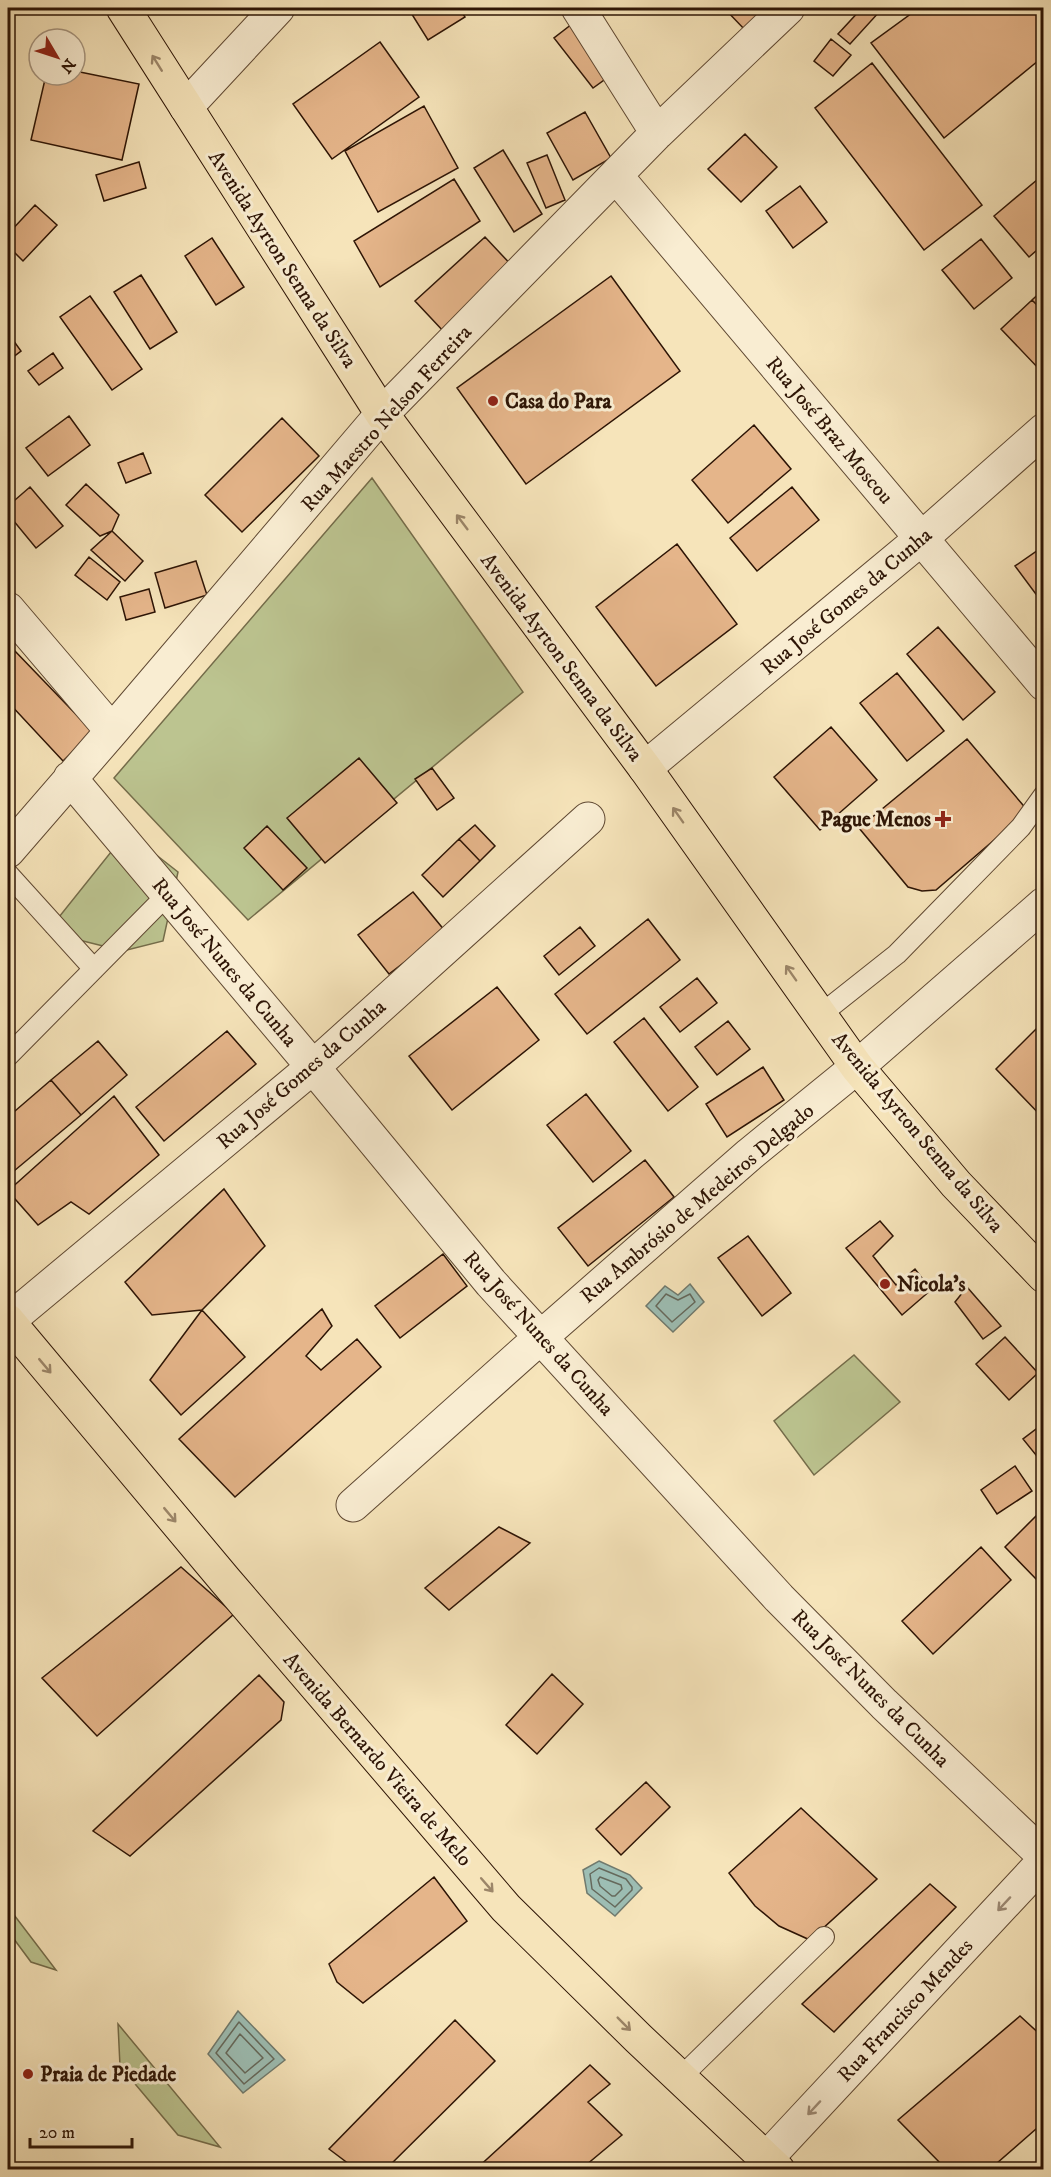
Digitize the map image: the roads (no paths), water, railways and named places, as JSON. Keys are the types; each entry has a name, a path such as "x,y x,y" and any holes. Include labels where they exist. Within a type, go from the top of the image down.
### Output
{"main road":[{"name":"Avenida Ayrton Senna da Silva","path":"123,8 382,414 645,768 857,1067 956,1185 1044,1276"},
{"name":"Avenida Bernardo Vieira de Melo","path":"11,1332 506,1908 638,2038 772,2164"}],"street":[{"path":"186,107 278,8"},
{"path":"578,8 657,134"},
{"name":"Rua Maestro Nelson Ferreira","path":"8,850 382,414 657,134 788,8"},
{"name":"Rua José Braz Moscou","path":"616,176 1044,684"},
{"name":"Rua José Gomes da Cunha","path":"645,768 922,538 1044,430"},
{"path":"8,609 112,731"},
{"name":"Rua José Nunes da Cunha","path":"70,778 313,1066 491,1283 779,1598 884,1704 1044,1856"},
{"name":"Rua José Gomes da Cunha","path":"11,1332 313,1066 588,819"},
{"name":"Rua Ambrósio de Medeiros Delgado","path":"353,1504 750,1154 857,1067 1044,904"},
{"name":"Rua Francisco Mendes","path":"772,2164 1044,1861"}],"lane":[{"path":"820,1015 897,954 1021,827 1044,795"},
{"path":"8,874 93,969"},
{"path":"8,1056 168,894"},
{"path":"681,2077 824,1937"}],"water":[{"path":"690,1284 704,1302 673,1332 646,1306 665,1286 678,1295"},
{"path":"599,1861 630,1875 642,1888 615,1916 587,1893 583,1870"},
{"path":"238,2011 285,2060 243,2093 208,2054"}],"place":[{"name":"Casa do Para","path":"493,401"},
{"name":"Pague Menos","path":"943,819"},
{"name":"Nicola's","path":"885,1284"},
{"name":"Praia de Piedade","path":"28,2074"}]}
